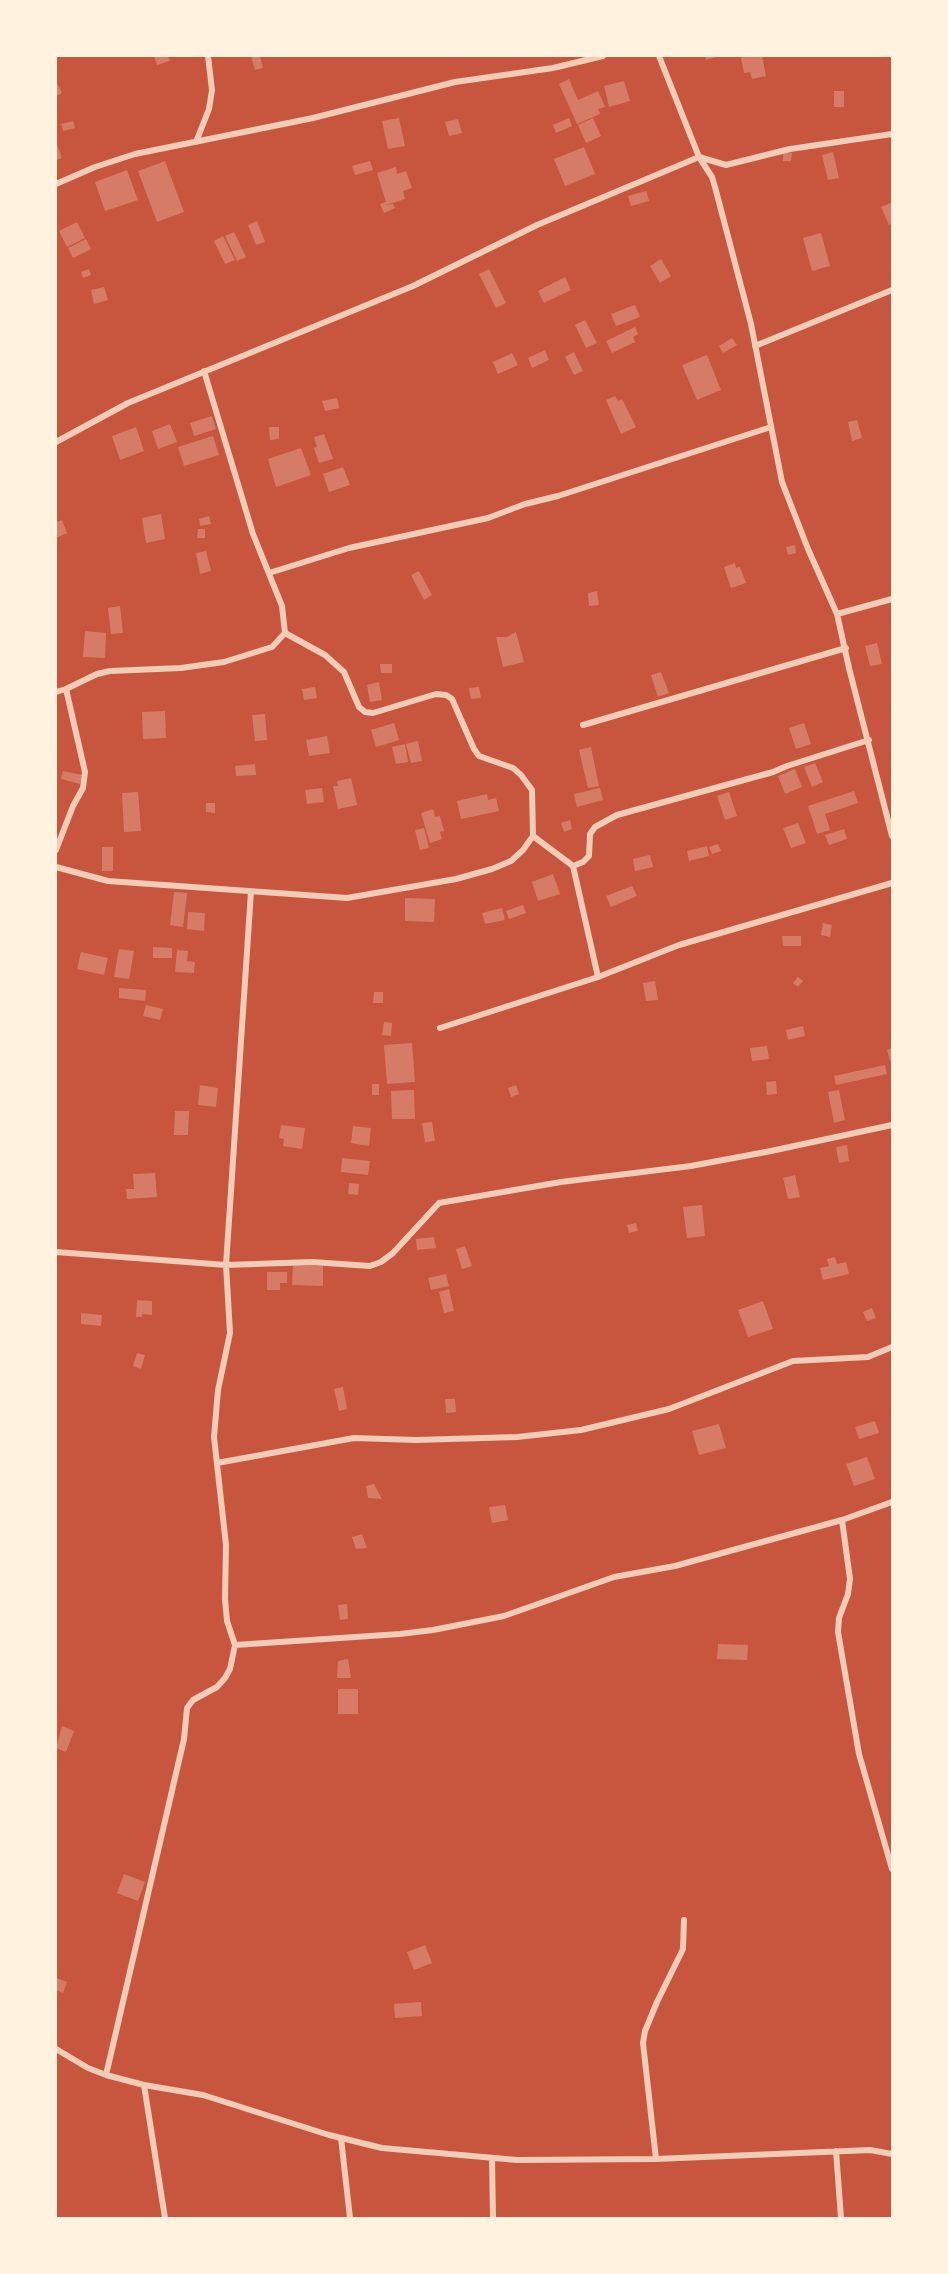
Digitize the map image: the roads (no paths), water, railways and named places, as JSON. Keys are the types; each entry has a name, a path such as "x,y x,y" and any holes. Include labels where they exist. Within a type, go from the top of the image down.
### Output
{"street":[{"path":"196,142 209,109 212,90 208,56"},
{"path":"56,184 94,167 135,154 313,118 455,82 553,68 603,56"},
{"path":"659,56 699,157 716,187 755,346 782,482 837,614 892,836"},
{"path":"56,442 128,403 413,286 537,225 699,157 726,165 790,149 892,134"},
{"path":"755,346 892,290"},
{"path":"56,692 97,674 110,671 189,668 224,662 272,647 285,633 282,606 253,534 204,371"},
{"path":"269,573 349,548 488,518 525,504 558,496 771,427"},
{"path":"837,614 892,599"},
{"path":"56,867 108,880 347,898 456,879 492,869 510,861 523,850 533,836 532,790 513,768 479,756 452,699 446,694 436,694 373,713 365,712 359,707 344,672 325,655 285,633"},
{"path":"583,725 846,648"},
{"path":"56,850 73,806 83,788 85,772 66,689"},
{"path":"573,866 583,862 589,856 590,834 595,827 617,814 773,772 869,740"},
{"path":"533,836 573,866 598,977"},
{"path":"440,1028 598,977 679,945 892,883"},
{"path":"106,2075 184,1739 187,1708 193,1700 217,1687 225,1678 230,1669 235,1645 227,1622 226,1545 214,1437 218,1390 230,1333 226,1265 251,892"},
{"path":"56,1252 226,1265 312,1262 370,1266 381,1262 393,1253 439,1203 561,1182 691,1166 892,1125"},
{"path":"217,1463 354,1438 416,1440 517,1437 581,1430 669,1409 793,1361 868,1358 892,1347"},
{"path":"235,1645 400,1634 504,1616 614,1578 675,1566 842,1520 892,1502"},
{"path":"842,1520 850,1579 846,1603 839,1618 838,1632 860,1755 892,1869"},
{"path":"656,2159 643,2043 645,2031 657,2002 683,1949 684,1920"},
{"path":"56,2049 88,2068 106,2075 144,2085 203,2095 341,2138 382,2148 492,2159 656,2159 870,2150 892,2154"},
{"path":"144,2085 165,2218"},
{"path":"341,2138 350,2218"},
{"path":"836,2151 840,2218"},
{"path":"492,2159 493,2218"}]}
